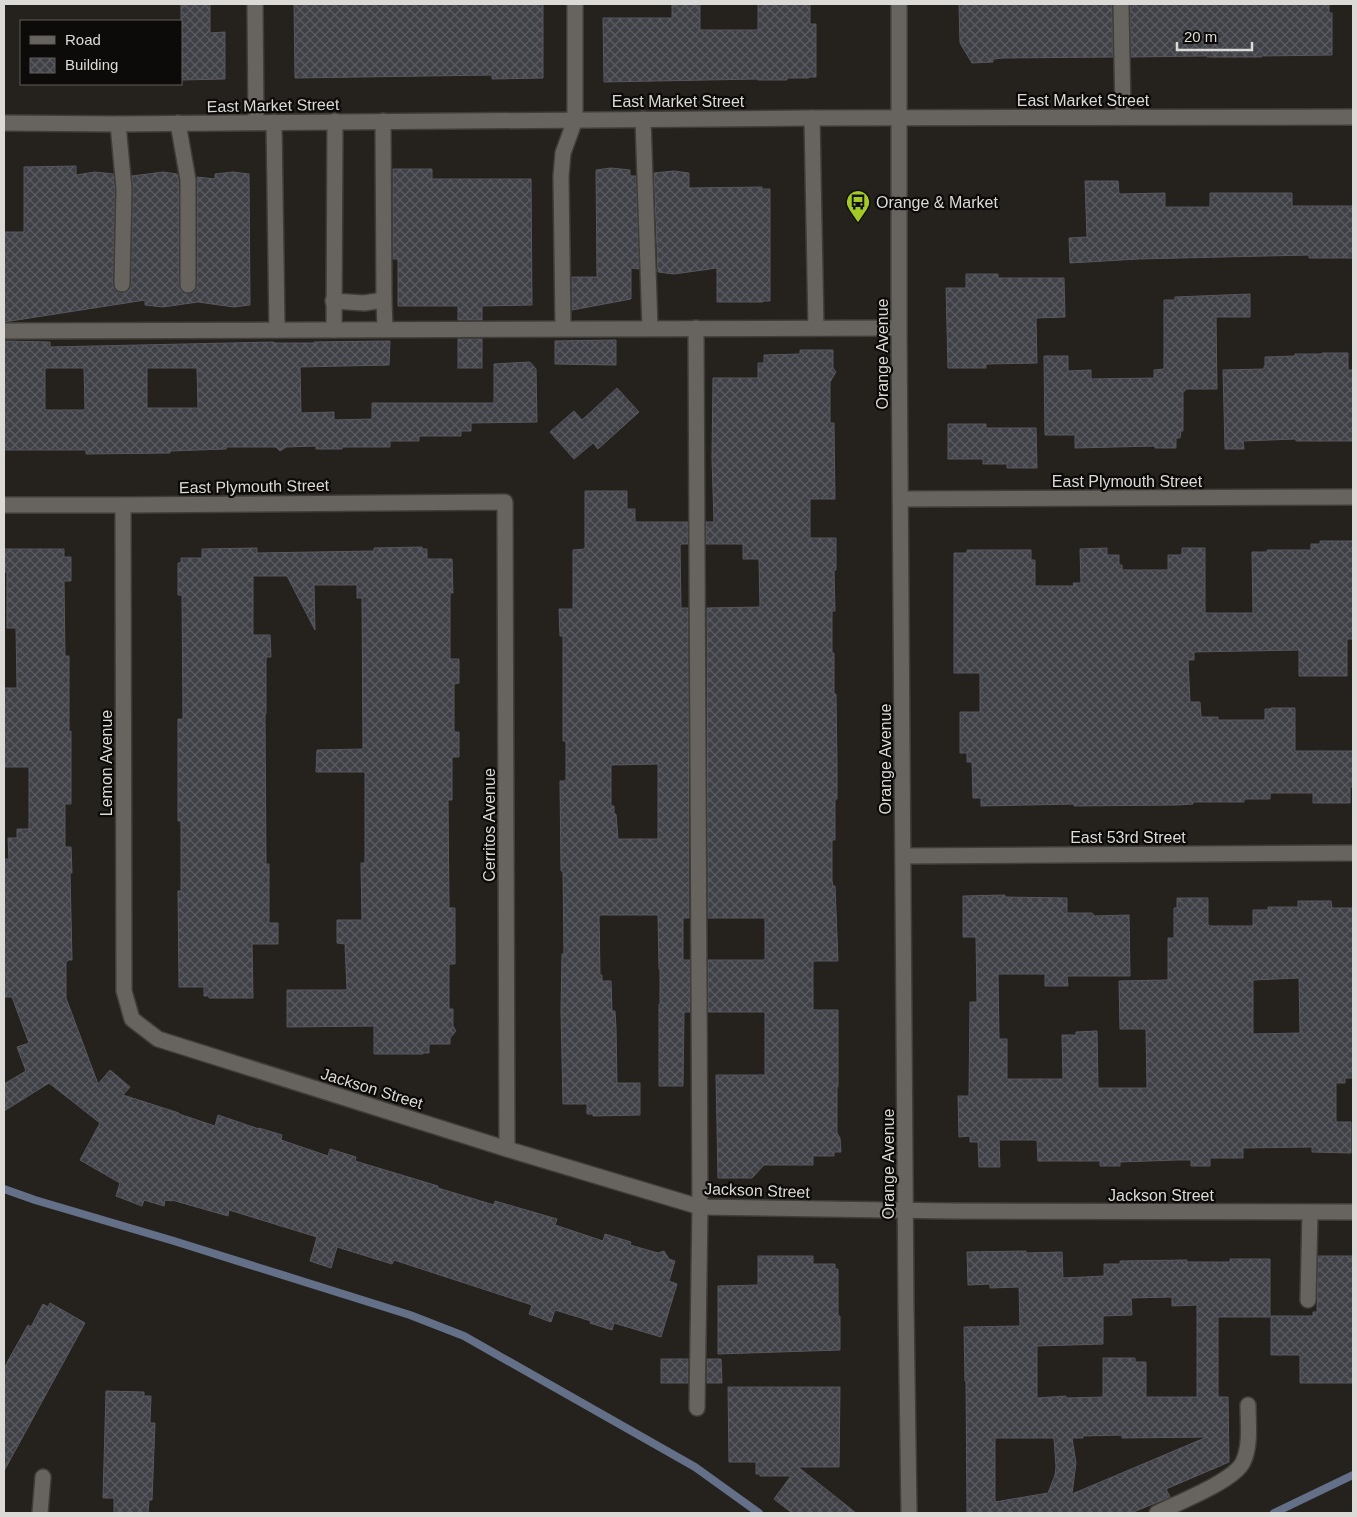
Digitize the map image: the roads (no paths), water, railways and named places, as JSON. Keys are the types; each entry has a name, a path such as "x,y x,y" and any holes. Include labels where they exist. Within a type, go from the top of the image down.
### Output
{"street":[{"path":"256,4 256,122"},
{"path":"563,328 560,176 563,154 575,120 575,4"},
{"name":"Orange Avenue","path":"899,4 899,328 909,1513"},
{"path":"1121,4 1122,117"},
{"name":"East Market Street","path":"4,123 118,124 812,118 1353,117"},
{"path":"812,118 816,328"},
{"path":"643,119 650,328"},
{"path":"334,330 335,121"},
{"path":"383,121 385,329"},
{"path":"274,122 277,330"},
{"path":"178,123 188,180 188,285"},
{"path":"118,124 124,188 122,284"},
{"path":"333,301 364,303 384,300"},
{"path":"696,328 700,1207 697,1408"},
{"path":"4,331 899,328"},
{"name":"East Plymouth Street","path":"901,500 1353,497"},
{"name":"East Plymouth Street","path":"4,504 505,502"},
{"name":"Cerritos Avenue","path":"505,502 507,1149"},
{"name":"Lemon Avenue","path":"123,505 124,992 132,1019"},
{"name":"East 53rd Street","path":"903,856 1353,853"},
{"name":"Jackson Street","path":"132,1019 158,1039 507,1149 700,1207 906,1211 1353,1212"},
{"path":"1308,1300 1310,1213"},
{"path":"1157,1513 1232,1475 1242,1464 1248,1446 1248,1405"},
{"path":"40,1513 43,1477"}],"waterway":[{"path":"4,1189 410,1315 464,1336 695,1467 759,1513"},
{"path":"1274,1513 1353,1475"}],"place":[{"name":"Orange & Market","path":"858,223"}]}
